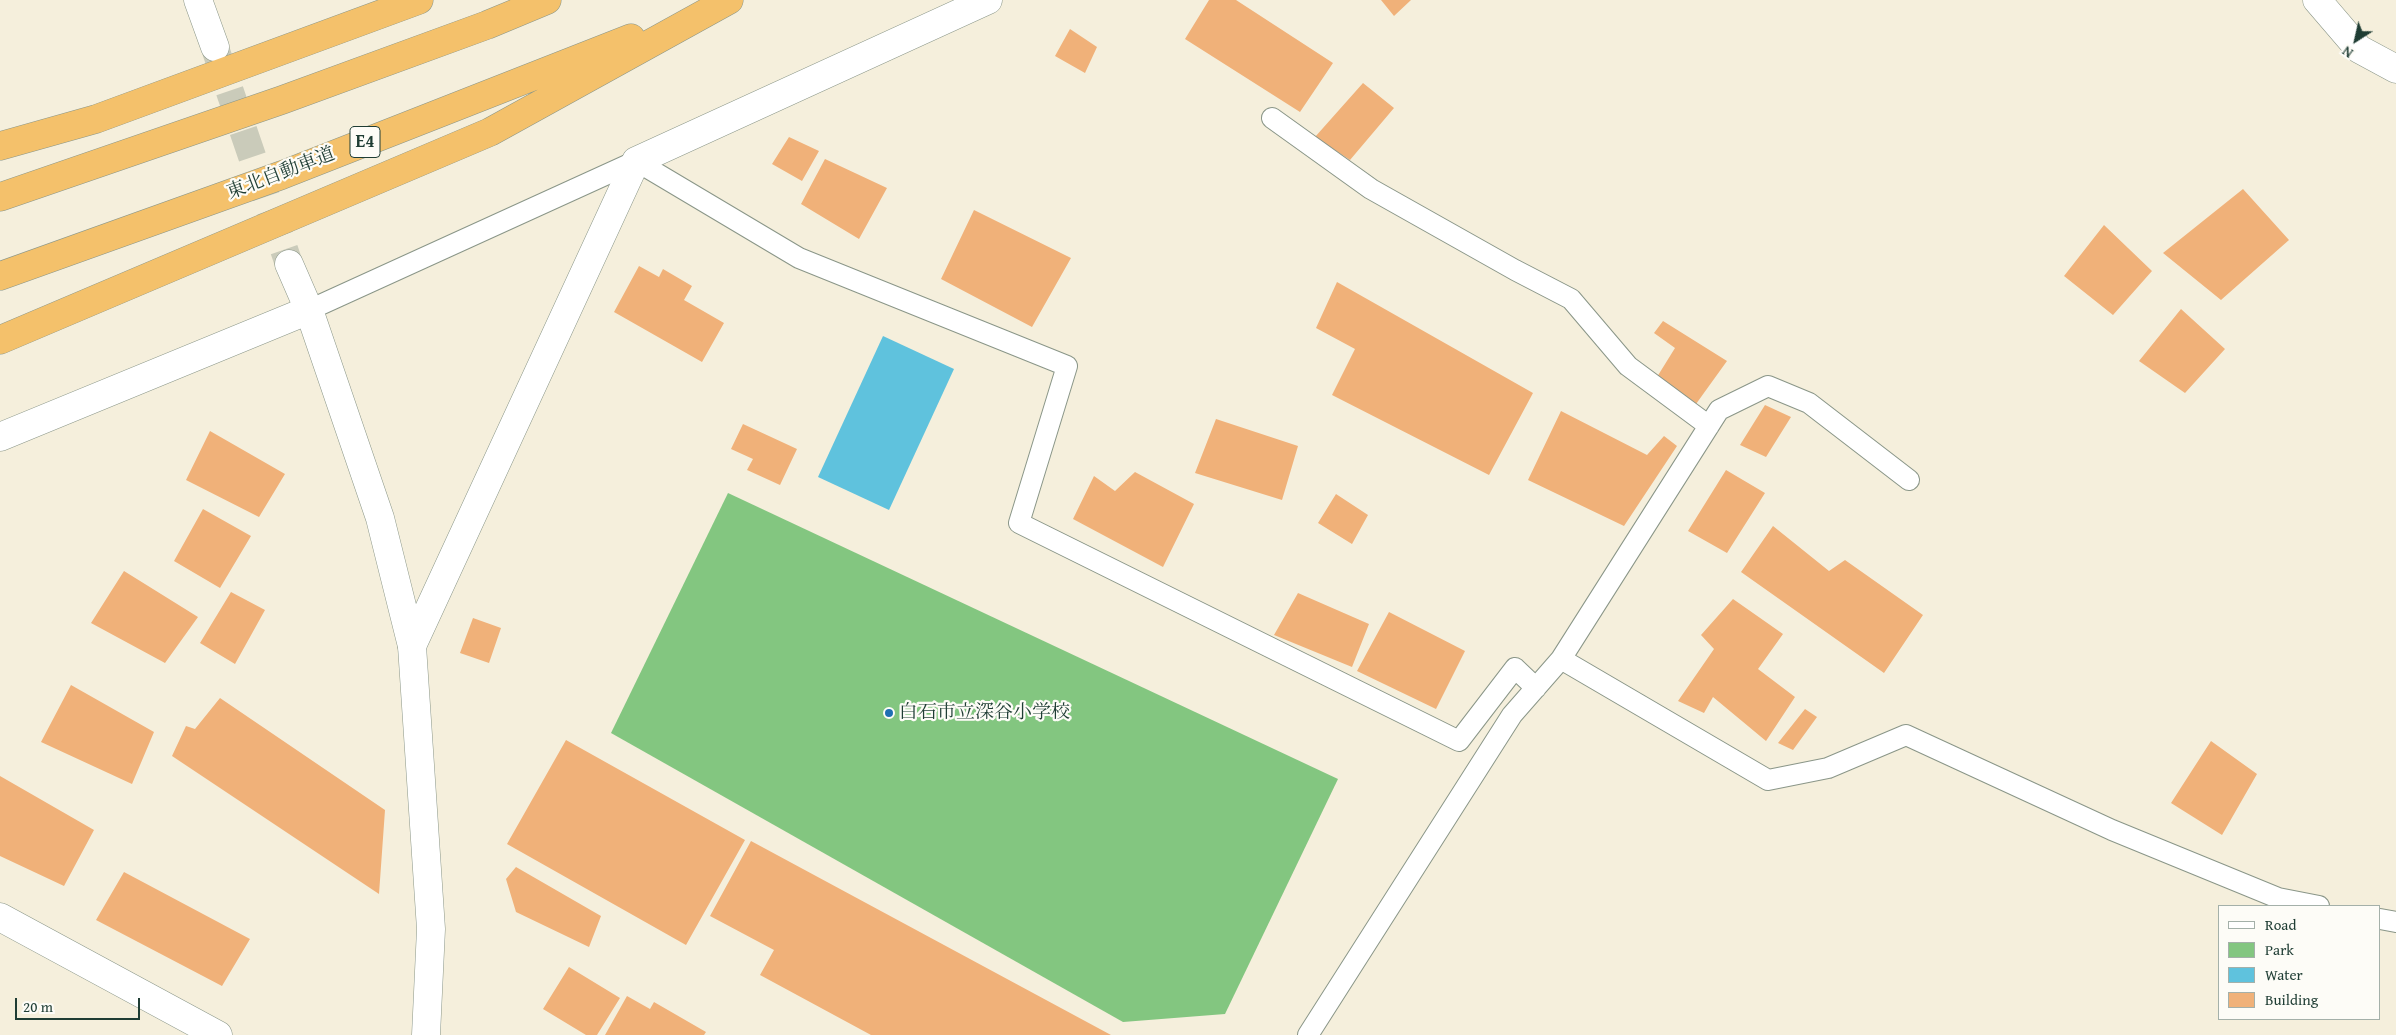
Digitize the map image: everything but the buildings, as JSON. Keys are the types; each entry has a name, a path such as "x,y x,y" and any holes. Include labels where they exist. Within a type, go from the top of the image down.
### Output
{"highway":[{"path":"0,146 96,119 418,0"},
{"path":"0,197 282,100 488,25 546,0"},
{"path":"0,340 490,132 729,0"},
{"name":"東北自動車道","path":"0,276 282,175 729,0"}],"street":[{"path":"198,0 215,47"},
{"path":"412,646 636,161 988,0"},
{"path":"2317,0 2359,49 2396,69"},
{"path":"289,264 308,310 380,518 412,646 431,929 426,1035"},
{"path":"0,437 308,310"},
{"path":"0,917 218,1035"}],"lane":[{"path":"1272,118 1371,189 1515,270 1571,299 1628,366 1709,426"},
{"path":"308,310 636,161 799,258 1067,366 1019,522 1459,741 1515,668 1536,688"},
{"path":"1308,1035 1512,715 1561,660 1719,410 1768,386 1809,402 1908,480"},
{"path":"1561,660 1768,780 1828,768 1906,735 2112,830 2278,898 2314,905"},
{"path":"2381,919 2396,922"}],"green space":[{"path":"728,493 1338,779 1225,1014 1123,1022 611,733"}],"water":[{"path":"883,336 954,369 889,510 818,477"}],"tunnel":[{"path":"216,51 289,264"}],"place":[{"name":"白石市立深谷小学校","path":"889,713"}]}
